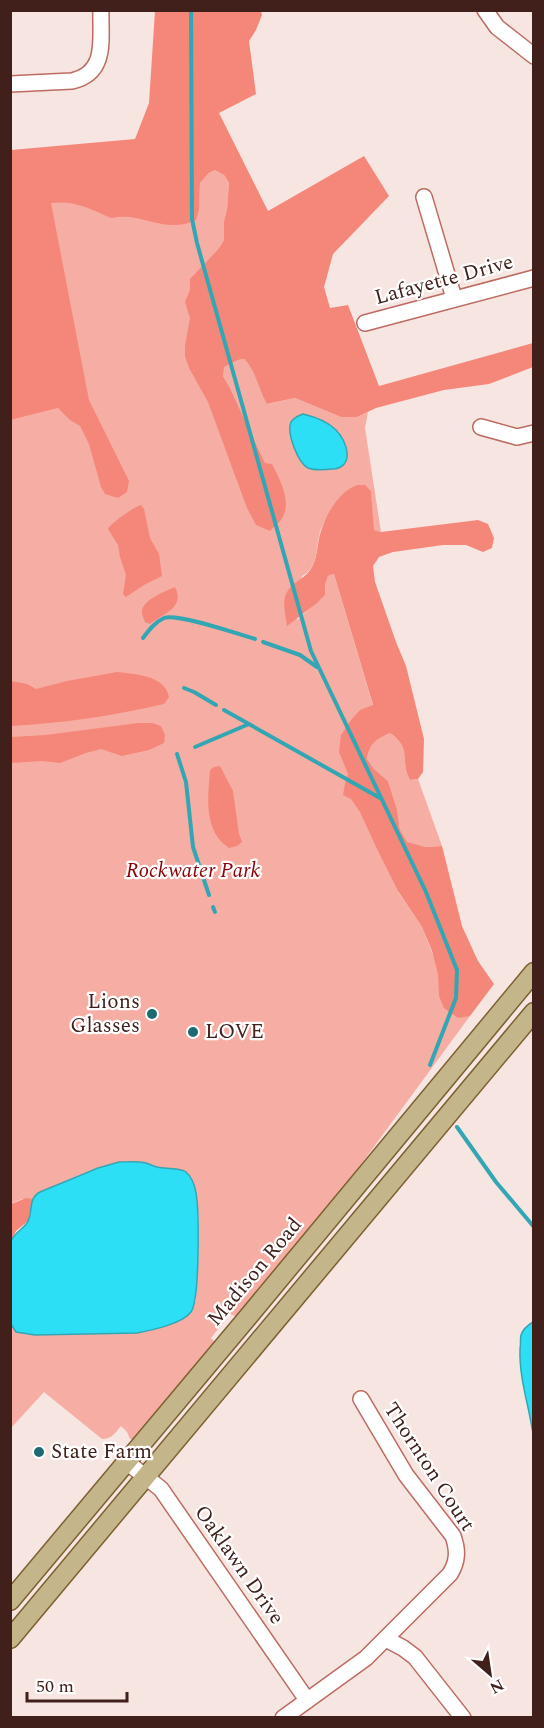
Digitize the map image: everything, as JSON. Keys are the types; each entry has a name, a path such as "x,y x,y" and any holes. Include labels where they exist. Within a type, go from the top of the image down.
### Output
{"main road":[{"name":"Madison Road","path":"10,1601 128,1463 534,972"},
{"path":"10,1639 534,1012"}],"street":[{"path":"10,84 72,81 90,74 100,58 101,10"},
{"path":"485,10 497,27 534,56"},
{"path":"424,197 454,298"},
{"name":"Lafayette Drive","path":"364,323 534,278"},
{"path":"482,427 517,437 534,433"},
{"name":"Thornton Court","path":"361,1399 406,1475 449,1530 456,1546 457,1557 450,1574 386,1639"},
{"name":"Oaklawn Drive","path":"128,1463 161,1489 307,1700"},
{"path":"283,1718 366,1658 386,1639 415,1657 463,1718"}],"green space":[{"name":"Rockwater Park","path":"16,157 199,210 200,183 215,170 224,175 229,183 224,240 201,267 205,367 265,463 223,376 223,367 244,359 252,369 268,404 295,398 341,417 357,417 368,412 365,428 381,532 373,530 371,491 341,496 321,529 312,567 302,576 297,620 325,595 328,576 334,574 373,706 351,720 399,893 422,927 433,955 470,1016 323,1216 237,1317 230,1314 211,1338 216,1343 135,1441 130,1439 121,1426 111,1437 102,1439 44,1392 11,1428 10,1324 23,1334 35,1335 137,1333 152,1330 196,1301 199,1239 198,1208 192,1180 149,1164 130,1162 103,1167 40,1192 33,1199 22,1199 10,1204 11,420 88,400"},
{"path":"390,733 404,750 405,766 410,780 418,779 442,846 425,847 407,843 400,830 397,809 388,781 374,769 367,759 374,742"}],"shaded area":[{"path":"155,11 261,11 262,15 256,30 249,41 256,94 219,113 268,211 364,156 389,196 333,254 324,287 330,308 348,305 379,386 533,343 533,367 489,384 444,390 376,408 357,417 341,417 295,398 267,404 252,369 244,359 224,367 223,376 265,463 272,464 286,499 281,520 270,531 256,525 247,508 208,402 185,356 190,318 185,302 190,290 190,279 224,240 229,183 224,175 215,170 200,183 199,210 196,220 184,224 163,224 133,217 111,218 75,204 51,203 89,400 129,481 127,492 118,498 105,494 89,444 80,426 58,408 11,420 11,150 135,139 149,103"},
{"path":"358,485 365,485 371,491 374,530 381,532 478,520 488,524 494,538 492,548 483,552 466,545 443,545 393,552 379,557 373,566 375,582 406,666 424,739 423,772 418,779 410,780 405,766 404,750 390,733 374,743 367,759 374,769 388,781 397,809 400,830 407,842 425,847 442,846 462,926 478,961 494,984 470,1016 458,1018 444,1008 439,996 438,974 432,951 422,927 398,891 360,812 351,799 343,795 348,774 339,752 341,735 360,710 373,705 334,574 328,576 325,595 287,626 284,605 288,590 310,571 323,524 330,510 345,492"},
{"path":"141,505 144,509 150,538 159,554 162,576 126,597 123,594 126,575 118,545 108,529 113,523"},
{"path":"175,587 178,594 177,600 171,610 150,624 145,622 142,613 145,604"},
{"path":"117,672 140,675 155,680 162,684 169,697 164,704 126,712 68,721 11,726 11,681 27,684 36,689"},
{"path":"152,723 161,726 165,735 164,743 149,750 122,756 101,749 60,763 42,761 11,763 11,737 46,735"},
{"path":"220,766 233,791 242,842 229,848 215,832 209,813 210,770"},
{"path":"26,1198 33,1199 28,1221 16,1231 11,1241 11,1204"}],"water":[{"path":"303,414 317,418 333,427 344,441 347,459 339,468 314,470 308,468 300,460 294,447 290,427 293,419"},
{"path":"119,1162 143,1162 159,1168 181,1170 192,1179 196,1193 198,1235 196,1291 191,1312 174,1323 137,1333 35,1335 16,1332 11,1324 11,1241 27,1223 33,1198 40,1192 98,1168"},
{"path":"533,1322 533,1434 523,1381 520,1349 522,1333"}],"waterway":[{"path":"191,10 192,219 197,243 311,651 426,892 457,970 456,998 430,1065"},
{"path":"143,638 158,622 171,617 194,621 255,639"},
{"path":"263,642 300,655 317,667"},
{"path":"184,688 216,705"},
{"path":"224,710 380,798"},
{"path":"195,747 249,724"},
{"path":"177,754 186,782 193,847 209,895"},
{"path":"213,907 215,912"},
{"path":"457,1127 496,1182 534,1227"}],"place":[{"name":"Lions Glasses","path":"152,1014"},
{"name":"LOVE","path":"193,1032"},
{"name":"State Farm","path":"39,1452"}]}
